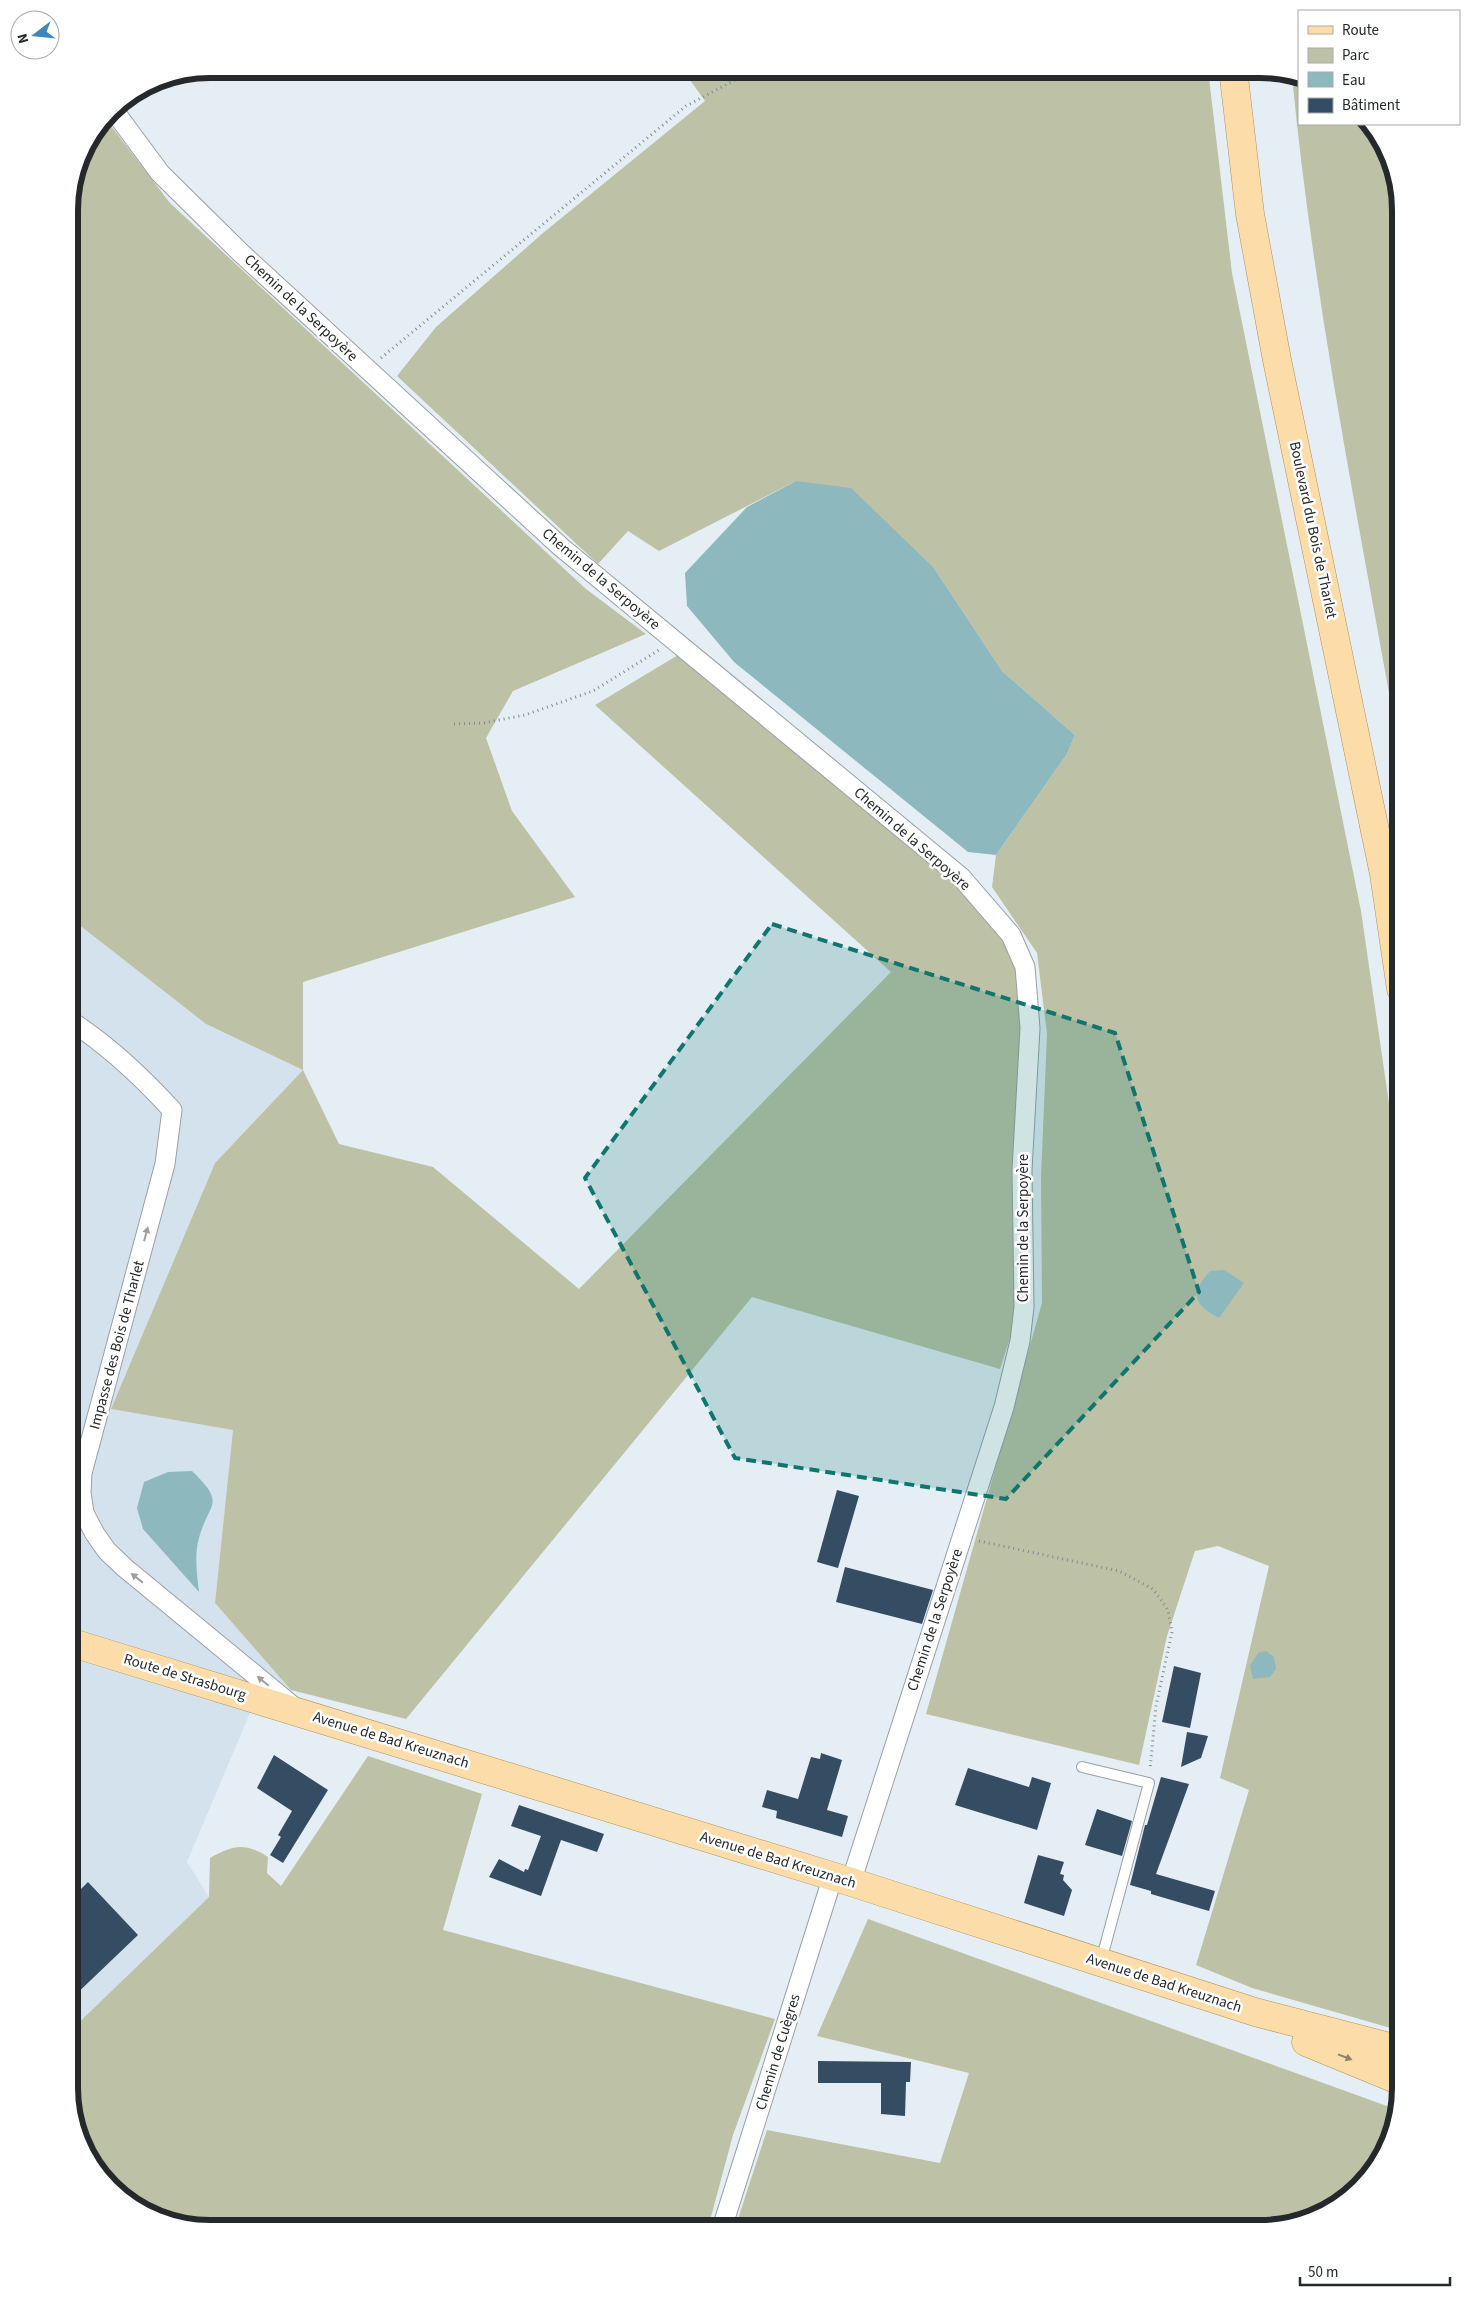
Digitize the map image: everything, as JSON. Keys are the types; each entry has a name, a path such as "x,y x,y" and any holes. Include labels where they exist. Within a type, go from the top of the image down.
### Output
{"main road":[{"name":"Boulevard du Bois de Tharlet","path":"1234,78 1250,214 1277,360 1382,865 1392,930"},
{"name":"Route de Strasbourg","path":"77,1644 300,1712"},
{"name":"Avenue de Bad Kreuznach","path":"300,1712 842,1879 1255,2012 1392,2048"},
{"name":"Avenue de Bad Kreuznach","path":"1255,2012 1305,2041 1392,2076"}],"street":[{"name":"Chemin de la Serpoyère","path":"117,115 160,173 241,253 561,547 961,877 1011,935 1025,967 1030,1028 1022,1170 1024,1307 1021,1332 1004,1407 962,1538 842,1879"},
{"name":"Impasse des Bois de Tharlet","path":"78,1026 141,1077 172,1110 165,1164 82,1473 81,1493 84,1512 94,1534 125,1568 300,1712"},
{"name":"Chemin de Cuègres","path":"725,2219 842,1879"}],"lane":[{"path":"77,1520 84,1512"},
{"path":"1082,1767 1149,1783 1101,1962"}],"path":[{"path":"368,369 686,106 735,80 747,78"},
{"path":"454,724 483,723 525,715 593,691 675,641"},
{"path":"962,1538 1119,1571 1152,1589 1168,1610 1172,1632 1156,1706 1149,1783"}],"highlighted area":[{"path":"772,924 1115,1033 1199,1292 1006,1499 735,1458 585,1178"}],"shaded area":[{"path":"78,924 206,1024 303,1070 215,1163 111,1409 233,1430 215,1603 291,1690 278,1720 250,1713 187,1862 209,1897 77,2024"}],"green space":[{"path":"688,77 1209,78 1232,273 1361,911 1392,1124 1392,2028 1252,1988 1196,1965 1249,1790 1220,1778 1269,1566 1218,1546 1195,1551 1167,1636 1139,1765 926,1714 1042,1303 1041,1177 1047,1034 1037,953 992,887 996,855 1067,754 1075,735 1002,671 934,568 796,481 659,551 628,531 598,564 397,376 436,327 543,233 705,101"},
{"path":"1293,81 1298,83 1298,125 1362,125 1379,151 1388,175 1391,192 1392,710 1340,419 1301,162"},
{"path":"109,124 170,203 586,589 646,634 513,691 486,738 512,811 575,897 303,982 303,1070 206,1024 78,924 78,200 82,175 91,151"},
{"path":"678,655 964,890 1003,938 1016,964 1022,1036 1012,1202 1017,1316 1000,1369 752,1297 406,1719 291,1690 215,1603 233,1430 111,1409 215,1163 303,1070 339,1144 433,1167 579,1289 891,972 595,705"},
{"path":"368,1756 482,1794 443,1930 775,2019 733,2135 710,2219 200,2219 167,2213 151,2206 122,2187 100,2161 84,2130 77,2088 77,2024 209,1897 210,1858 226,1850 239,1847 246,1847 260,1852 268,1857 267,1873 281,1886"},
{"path":"868,1919 1387,2106 1390,2111 1388,2122 1375,2154 1354,2181 1319,2206 1295,2215 1278,2218 1261,2220 738,2220 767,2130 940,2163 969,2073 817,2036"}],"water":[{"path":"796,481 851,488 934,568 1002,671 1075,735 1067,754 996,855 968,852 734,662 687,606 685,573 747,507"},
{"path":"1224,1270 1244,1283 1219,1318 1199,1303 1197,1292 1210,1271"},
{"path":"192,1471 203,1482 212,1497 210,1510 197,1544 196,1565 199,1592 143,1529 137,1508 144,1482 168,1472"},
{"path":"1266,1651 1274,1657 1276,1669 1270,1677 1253,1679 1250,1666 1258,1653"}],"building":[{"path":"837,1490 859,1496 838,1568 817,1562"},
{"path":"845,1567 933,1590 922,1624 836,1602"},
{"path":"1174,1666 1201,1673 1190,1728 1162,1722"},
{"path":"1187,1732 1208,1736 1201,1758 1181,1767"},
{"path":"821,1753 842,1760 827,1810 848,1816 842,1837 776,1818 777,1811 762,1807 767,1790 798,1799 811,1757 820,1759"},
{"path":"274,1755 328,1790 283,1863 270,1855 281,1837 278,1835 292,1811 257,1788"},
{"path":"968,1768 1029,1787 1032,1777 1051,1783 1037,1830 955,1805"},
{"path":"1161,1777 1189,1784 1156,1874 1215,1891 1209,1911 1151,1894 1151,1891 1130,1885 1145,1825 1147,1825"},
{"path":"519,1805 604,1834 597,1852 561,1840 541,1896 489,1877 499,1859 524,1872 525,1869 528,1870 541,1836 511,1826"},
{"path":"1097,1809 1132,1821 1122,1856 1085,1845"},
{"path":"1038,1855 1064,1862 1060,1874 1064,1875 1063,1880 1072,1890 1064,1916 1024,1903"},
{"path":"88,1882 138,1935 77,1993 77,1893"},
{"path":"818,2061 911,2062 910,2082 906,2082 905,2116 881,2114 881,2083 818,2083"}]}
